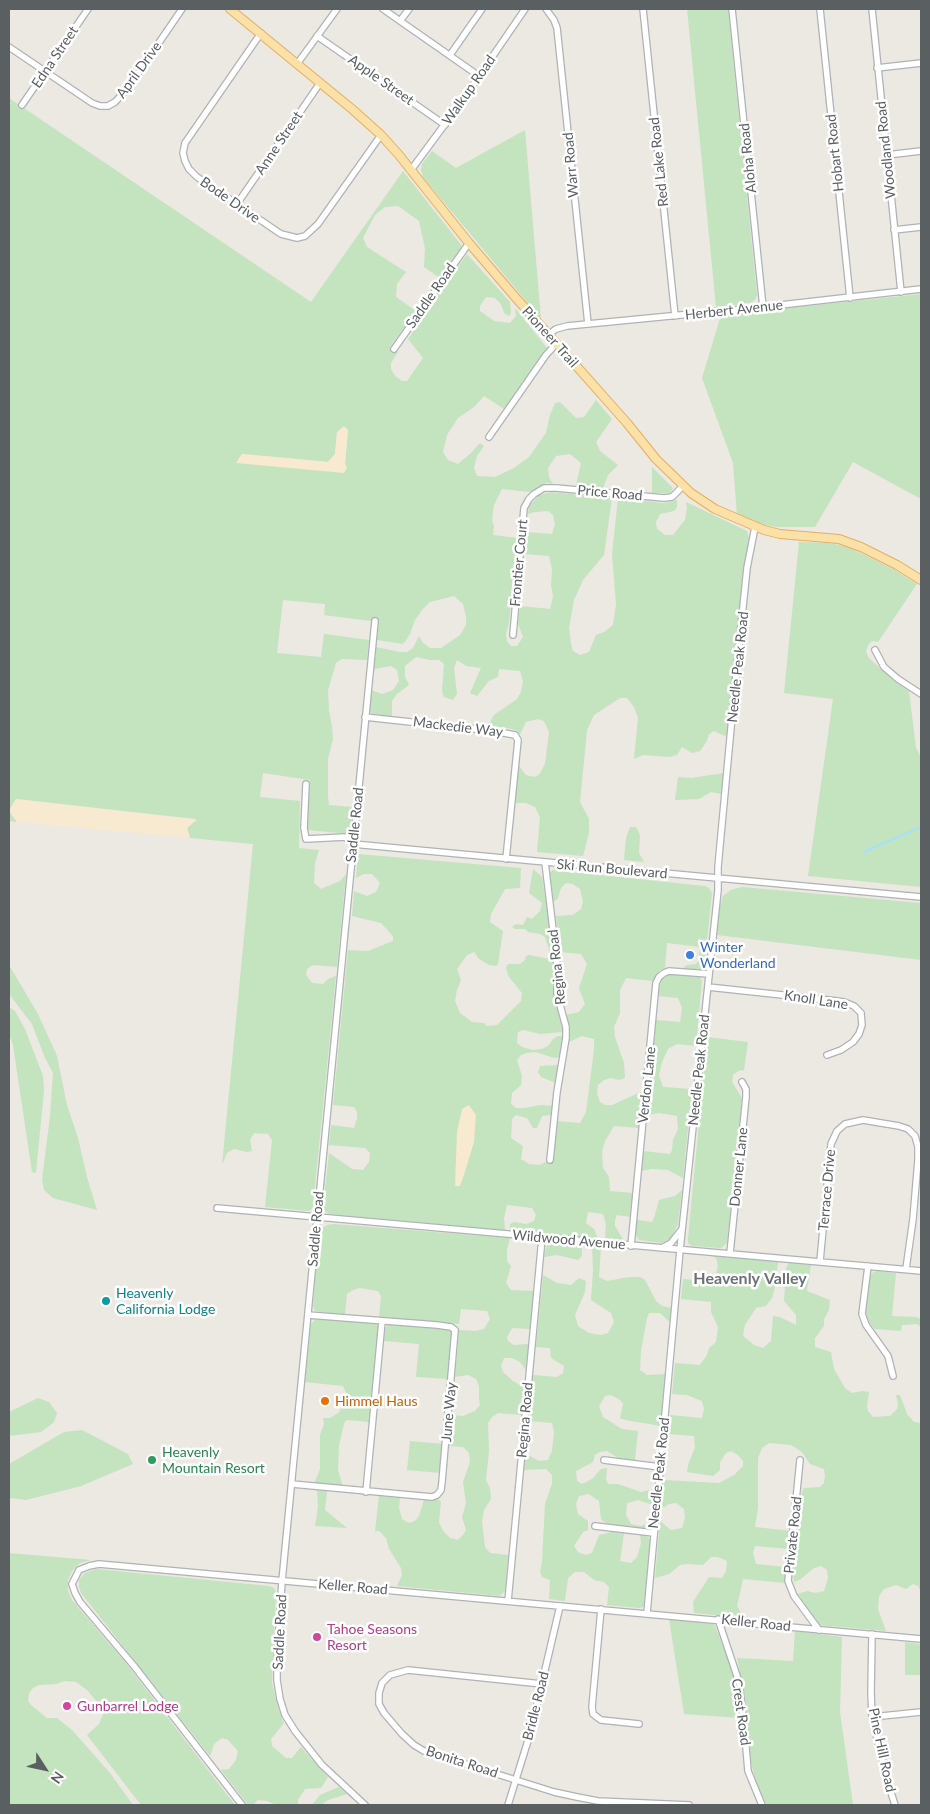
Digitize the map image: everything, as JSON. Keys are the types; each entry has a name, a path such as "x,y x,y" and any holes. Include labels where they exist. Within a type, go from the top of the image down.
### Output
{"main road":[{"name":"Pioneer Trail","path":"230,9 381,135 469,243 548,335 627,423 656,459 683,486 716,509 754,527 780,534 827,537 844,541 878,555 921,580"}],"street":[{"name":"Edna Street","path":"22,105 88,9"},
{"name":"April Drive","path":"9,46 92,103 108,106 115,102 128,88 182,9"},
{"path":"297,64 337,9"},
{"path":"383,9 479,76"},
{"path":"400,21 409,9"},
{"path":"450,55 482,9"},
{"name":"Walkup Road","path":"411,170 445,125 525,9"},
{"name":"Warr Road","path":"546,9 557,28 588,324"},
{"name":"Red Lake Road","path":"643,9 675,316"},
{"name":"Aloha Road","path":"732,9 763,307"},
{"name":"Hobart Road","path":"820,9 850,298"},
{"name":"Woodland Road","path":"872,9 901,292"},
{"name":"Bode Drive","path":"261,33 185,142 183,153 185,162 206,184 281,234 297,238 305,236 318,224 381,135"},
{"name":"Apple Street","path":"317,36 445,125"},
{"path":"877,68 921,63"},
{"name":"Anne Street","path":"237,204 320,83"},
{"path":"887,155 921,151"},
{"path":"894,230 921,227"},
{"name":"Saddle Road","path":"394,349 469,243"},
{"name":"Herbert Avenue","path":"548,335 561,327 921,289"},
{"path":"489,437 556,344"},
{"name":"Price Road","path":"534,494 544,488 556,488 664,498 672,497 683,486"},
{"name":"Frontier Court","path":"513,635 524,508 534,494"},
{"name":"Needle Peak Road","path":"647,1613 680,1250 708,987 736,675 747,568 754,527"},
{"name":"Saddle Road","path":"365,1805 337,1780 308,1749 286,1715 277,1680 282,1581 375,621"},
{"path":"875,650 884,667 921,694"},
{"name":"Mackedie Way","path":"365,717 493,731 515,736 518,740 506,858"},
{"name":"Ski Run Boulevard","path":"306,784 304,828 306,838 345,837 353,844 921,897"},
{"name":"Regina Road","path":"545,862 557,964 557,994 566,1028 550,1160"},
{"name":"Verdon Lane","path":"631,1246 656,983 664,972 709,974"},
{"name":"Knoll Lane","path":"708,987 829,1000 844,1002 854,1006 861,1013 862,1025 860,1034 847,1046 827,1055"},
{"name":"Donner Lane","path":"730,1253 746,1097 746,1089 742,1082"},
{"name":"Terrace Drive","path":"820,1261 831,1144 837,1131 845,1124 863,1120 899,1126 908,1129 915,1136 918,1147 918,1160 906,1269"},
{"name":"Wildwood Avenue","path":"216,1208 921,1271"},
{"path":"662,1248 672,1242 683,1227"},
{"name":"Regina Road","path":"508,1601 542,1238"},
{"path":"868,1266 862,1314 866,1325 888,1356 892,1364 893,1376"},
{"name":"June Way","path":"292,1484 432,1497 441,1490 442,1482 456,1330 452,1327 437,1325 308,1315"},
{"path":"366,1492 382,1320"},
{"path":"604,1460 660,1466"},
{"name":"Private Road","path":"800,1460 788,1581 794,1596 819,1630"},
{"path":"595,1526 654,1533"},
{"name":"Keller Road","path":"242,1805 134,1666 80,1602 72,1584 79,1570 99,1564 921,1639"},
{"name":"Bridle Road","path":"508,1805 517,1780 560,1606"},
{"path":"601,1609 593,1693 593,1714 601,1720 640,1724"},
{"name":"Crest Road","path":"718,1619 738,1682 748,1771 762,1805"},
{"name":"Pine Hill Road","path":"872,1634 872,1717 895,1805"},
{"name":"Bonita Road","path":"542,1684 408,1670 390,1675 382,1683 379,1693 379,1704 384,1713 402,1734 419,1748 443,1757 554,1792 598,1801 689,1805"},
{"path":"872,1717 921,1712"}],"green space":[{"path":"687,9 728,9 757,295 755,300 750,303 716,307"},
{"path":"9,98 311,302 403,171 462,246 440,278 424,267 425,248 419,221 398,206 385,207 375,215 363,238 367,247 406,272 397,284 396,297 416,311 390,347 398,352 391,363 391,369 395,376 402,381 407,381 423,358 408,339 467,254 510,302 511,313 509,316 504,313 501,304 495,298 486,297 480,306 480,311 494,321 510,323 516,316 515,308 547,348 504,409 484,396 474,407 458,418 447,435 443,452 448,460 458,464 480,443 484,446 477,456 474,468 477,476 495,477 514,468 529,457 546,433 555,403 560,402 576,418 584,417 596,400 612,419 596,442 600,451 618,465 608,475 603,489 576,486 581,463 570,454 556,456 548,468 549,477 553,484 546,483 530,492 502,489 494,505 493,535 517,538 509,624 506,633 507,641 511,646 517,646 523,637 518,624 520,606 550,609 553,596 551,585 552,569 549,556 524,554 526,532 552,534 555,524 553,515 548,511 528,514 529,506 539,495 551,492 612,498 604,555 583,580 574,600 569,628 573,651 580,655 589,652 596,635 613,625 616,604 612,554 618,498 664,503 677,500 677,507 674,511 660,514 656,522 657,529 665,535 673,535 685,520 686,502 747,531 749,538 727,737 714,731 709,734 707,741 700,751 692,753 682,747 677,755 670,757 643,755 634,759 638,718 634,707 627,698 620,698 594,715 587,730 580,802 589,819 589,833 583,856 537,852 540,817 535,807 526,803 515,803 519,766 526,775 534,777 539,775 545,764 549,732 544,721 538,719 526,722 520,734 515,730 507,728 488,726 494,715 517,699 521,692 523,681 520,671 499,669 498,677 489,681 477,696 470,693 481,668 466,666 457,660 454,668 457,694 453,700 444,697 442,691 444,664 439,660 416,657 405,666 405,677 409,685 397,694 392,701 392,717 371,713 369,709 371,690 382,694 393,690 399,681 397,670 391,666 374,669 376,647 407,652 413,648 419,636 423,643 430,648 441,648 460,635 466,625 463,604 454,596 430,602 415,620 410,634 402,644 377,640 379,621 376,619 371,621 324,615 325,604 283,600 277,653 321,657 324,634 369,640 367,660 342,659 336,663 328,690 333,739 328,759 329,805 352,807 350,834 307,830 310,780 263,773 260,797 300,801 299,848 319,850 315,863 314,883 321,889 340,881 346,874 337,967 313,965 307,969 306,975 312,983 323,984 328,979 336,976 313,1206 308,1211 265,1207 272,1140 268,1134 254,1133 250,1140 252,1151 247,1152 234,1149 227,1153 222,1165 253,844 190,838 187,828 196,819 16,799 9,811","holes":["348,430 345,464 238,459 243,454 328,462 335,454 337,432"]},
{"path":"525,130 541,319 423,177 421,170 422,164 432,151 456,168"},
{"path":"921,294 921,499 853,462 815,527 776,527 761,524 737,515 733,463 702,378 721,315"},
{"path":"652,467 673,488 670,493 652,493"},
{"path":"799,542 846,546 893,569 917,584 878,642 872,641 868,645 866,652 869,658 894,681 909,691 916,748 921,757 921,887 808,876 833,699 784,693"},
{"path":"724,773 722,794 711,792 699,799 675,800 678,777 691,778"},
{"path":"9,811 17,822 9,821"},
{"path":"630,827 636,827 640,835 639,853 644,862 624,860 626,838"},
{"path":"358,854 521,868 520,888 505,889 491,914 490,922 503,931 498,964 496,966 489,965 479,959 474,952 467,955 457,969 461,980 455,1001 460,1013 472,1022 484,1023 487,1026 497,1025 521,1001 522,993 509,977 506,968 508,964 520,964 529,955 554,960 555,998 563,1032 540,1034 523,1030 518,1032 517,1043 522,1047 533,1050 542,1049 548,1046 553,1039 563,1036 560,1057 554,1058 536,1052 521,1055 517,1060 522,1076 521,1085 512,1093 511,1104 516,1108 541,1105 553,1106 552,1115 542,1116 537,1128 533,1128 527,1118 516,1115 512,1119 511,1138 523,1146 521,1159 529,1164 539,1165 553,1162 557,1121 580,1123 586,1112 594,1050 594,1039 582,1036 569,1042 570,1033 566,1015 579,1012 585,1004 579,988 587,964 581,954 559,952 556,916 573,915 581,909 583,902 580,889 573,884 566,883 561,888 558,898 554,902 550,874 552,870 705,886 709,888 712,893 705,960 701,969 682,969 687,965 696,964 700,947 667,943 665,968 660,970 653,981 626,978 620,990 620,1013 614,1027 615,1037 624,1063 625,1078 604,1080 598,1085 597,1094 600,1102 605,1105 612,1105 643,1091 642,1102 637,1107 641,1108 639,1128 614,1126 605,1141 602,1152 603,1168 609,1177 610,1191 633,1193 630,1217 617,1215 615,1220 615,1226 624,1241 605,1239 606,1224 603,1214 588,1212 586,1223 594,1229 598,1239 510,1231 510,1224 514,1222 526,1224 534,1221 536,1215 532,1208 507,1205 504,1218 505,1230 329,1214 325,1211 323,1207 329,1153 352,1169 363,1170 369,1162 370,1153 365,1148 329,1145 331,1125 354,1128 357,1119 357,1112 354,1107 333,1105 348,950 368,951 393,941 393,936 381,923 352,916 354,891 367,896 376,892 380,883 372,874 364,874 356,878"},
{"path":"533,869 542,877 554,954 550,952 545,937 528,932 525,929 515,929 512,927 516,924 523,925 527,917 532,919 540,911 542,903 529,893"},
{"path":"742,887 921,903 921,960 717,935 723,896 731,890"},
{"path":"9,965 38,1014 57,1056 67,1105 78,1138 97,1210 53,1198 44,1190 42,1180 53,1073 32,1024 9,994"},
{"path":"671,974 696,976 700,977 702,981 696,1046 677,1044 668,1049 659,1075 663,1087 692,1089 683,1178 668,1170 652,1169 641,1171 643,1151 670,1154 678,1129 677,1116 659,1113 647,1115 656,1020 680,1022 682,1008 678,998 658,996 661,979"},
{"path":"9,1007 15,1011 25,1029 43,1076 44,1090 36,1173 32,1172 13,1045 9,1034"},
{"path":"707,1037 748,1042 744,1070 738,1071 733,1075 732,1082 742,1098 727,1243 721,1248 692,1246 688,1243"},
{"path":"559,1065 556,1083 541,1077 538,1072 540,1066"},
{"path":"682,1190 678,1224 671,1238 662,1243 639,1240 635,1233 637,1220 652,1222 659,1200 675,1196"},
{"path":"333,1224 510,1238 507,1261 511,1266 506,1283 511,1290 534,1291 530,1329 512,1328 507,1337 508,1341 514,1345 529,1344 526,1370 520,1362 512,1358 504,1358 501,1366 503,1372 513,1381 522,1386 525,1384 522,1415 498,1413 488,1423 489,1451 486,1480 490,1488 491,1499 484,1510 482,1522 485,1547 490,1553 508,1555 505,1591 499,1596 397,1586 402,1575 401,1568 389,1549 386,1538 379,1531 375,1531 379,1496 400,1498 399,1508 402,1519 409,1523 415,1521 419,1516 424,1500 432,1501 438,1499 441,1502 439,1523 444,1532 450,1538 458,1540 466,1530 462,1517 466,1503 463,1482 470,1462 469,1453 463,1447 449,1446 451,1415 463,1416 475,1411 480,1405 479,1386 476,1379 468,1375 455,1377 459,1330 475,1331 484,1329 490,1319 487,1311 461,1309 459,1324 379,1317 381,1296 378,1291 360,1288 347,1294 345,1315 315,1311 313,1307 319,1233 322,1228"},
{"path":"550,1243 582,1245 582,1256 578,1260 557,1255 544,1257 547,1245"},
{"path":"592,1246 601,1247 599,1277 607,1281 640,1277 645,1280 656,1301 662,1306 671,1308 671,1323 660,1313 649,1313 641,1351 640,1370 647,1375 666,1374 661,1426 620,1418 623,1404 611,1395 605,1396 599,1406 603,1417 622,1429 638,1431 635,1460 618,1458 607,1451 600,1452 595,1455 593,1462 576,1471 577,1481 582,1484 592,1479 601,1469 607,1468 606,1479 608,1484 618,1484 641,1492 655,1489 653,1505 638,1500 627,1503 626,1515 631,1524 640,1526 651,1523 649,1529 608,1525 601,1519 599,1501 589,1494 579,1496 576,1504 578,1514 588,1521 588,1530 583,1532 574,1546 578,1552 586,1555 592,1553 599,1535 611,1532 624,1533 620,1561 631,1563 637,1557 641,1543 640,1534 648,1537 650,1540 644,1604 643,1607 639,1608 607,1605 609,1587 604,1582 594,1580 584,1572 575,1572 568,1578 565,1601 549,1599 550,1580 542,1577 540,1572 545,1504 552,1484 552,1475 546,1469 524,1470 526,1454 539,1461 548,1460 552,1451 554,1432 552,1423 529,1421 533,1375 557,1377 563,1373 564,1366 551,1358 550,1348 536,1347 543,1275 557,1283 571,1285 579,1278 586,1281 585,1292 575,1315 578,1326 589,1333 601,1335 608,1333 614,1322 611,1313 591,1300"},
{"path":"710,1255 778,1262 772,1298 766,1306 756,1308 745,1325 743,1336 754,1345 763,1348 771,1341 773,1316 780,1317 796,1325 796,1315 784,1301 786,1268 789,1263 811,1265 807,1291 830,1300 829,1310 824,1319 824,1326 815,1338 815,1347 831,1352 834,1369 845,1388 852,1393 869,1392 867,1406 868,1411 873,1417 890,1416 897,1409 896,1395 900,1395 907,1414 914,1422 921,1423 921,1592 918,1586 913,1584 906,1589 896,1585 884,1589 879,1596 878,1609 886,1631 818,1625 799,1600 798,1594 807,1591 815,1593 824,1591 828,1578 827,1570 821,1566 814,1568 801,1579 794,1582 793,1574 802,1492 804,1488 820,1487 824,1483 825,1475 824,1469 810,1464 802,1452 791,1445 769,1443 762,1448 758,1458 758,1508 755,1527 791,1531 789,1549 755,1546 753,1553 756,1564 787,1567 786,1583 743,1579 737,1606 744,1618 694,1613 693,1602 709,1577 722,1578 726,1571 727,1561 718,1557 711,1557 703,1565 680,1565 669,1574 655,1578 660,1521 671,1530 682,1528 685,1518 684,1509 676,1503 669,1504 661,1509 664,1480 719,1483 734,1475 743,1466 743,1461 731,1451 726,1453 720,1462 720,1470 713,1476 687,1472 695,1447 694,1436 668,1434 670,1415 702,1418 704,1409 702,1401 687,1395 672,1394 675,1363 700,1365 707,1355 709,1348 716,1342 718,1327 711,1312 711,1302 681,1299 683,1279 707,1281 716,1274 718,1266 716,1258"},
{"path":"877,1271 896,1273 892,1316 916,1317 921,1319 921,1327 917,1324 902,1325 901,1331 875,1329 868,1321 865,1308 870,1279 872,1273"},
{"path":"316,1319 374,1323 380,1326 370,1422 346,1420 339,1445 338,1470 343,1487 314,1484 320,1469 320,1435 324,1424 323,1418 330,1418 338,1413 344,1405 346,1393 343,1386 305,1382 311,1324"},
{"path":"388,1325 450,1330 453,1333 449,1379 416,1377 419,1344 384,1341 385,1329"},
{"path":"38,1398 49,1402 57,1413 54,1422 41,1432 9,1436 9,1412"},
{"path":"82,1430 128,1454 133,1464 81,1486 26,1500 9,1498 9,1464 64,1432"},
{"path":"410,1441 443,1444 440,1473 407,1470"},
{"path":"317,1490 327,1491 325,1510 347,1528 315,1526 318,1507"},
{"path":"9,1553 91,1560 80,1563 72,1571 68,1580 68,1591 72,1600 125,1662 235,1805 141,1805 87,1735 99,1724 103,1715 98,1703 87,1690 76,1682 65,1681 56,1684 39,1685 33,1688 29,1693 28,1701 47,1718 57,1718 72,1730 110,1773 133,1805 9,1805"},
{"path":"96,1569 274,1588 276,1592 272,1682 278,1708 284,1723 271,1739 272,1746 286,1758 292,1758 301,1747 328,1777 321,1788 305,1789 298,1800 298,1805 276,1805 258,1800 253,1805 248,1805 221,1770 229,1769 236,1760 238,1751 228,1740 222,1738 214,1744 210,1756 81,1593 79,1579 85,1573"},
{"path":"669,1619 714,1624 735,1679 740,1718 684,1714"},
{"path":"795,1631 842,1637 840,1712 853,1805 767,1805 757,1785 751,1763 744,1693 737,1658 793,1661"},
{"path":"905,1642 921,1644 921,1675 905,1675"},
{"path":"339,1787 347,1794 328,1800 321,1805 312,1805 320,1795"}],"sand":[{"path":"344,426 348,430 345,463 347,468 344,473 236,463 242,454 328,462 335,454 337,432"},
{"path":"16,799 197,820 187,828 190,838 17,822 9,811"},
{"path":"469,1105 476,1115 474,1142 460,1186 455,1186 457,1132 462,1109"}],"waterway":[{"path":"864,852 921,827"}],"place":[{"name":"Winter Wonderland","path":"690,955"},
{"name":"Heavenly California Lodge","path":"106,1301"},
{"name":"Himmel Haus","path":"325,1401"},
{"name":"Heavenly Mountain Resort","path":"152,1460"},
{"name":"Tahoe Seasons Resort","path":"317,1637"},
{"name":"Gunbarrel Lodge","path":"67,1706"}],"district":[{"name":"Heavenly Valley","path":"750,1279"}]}
